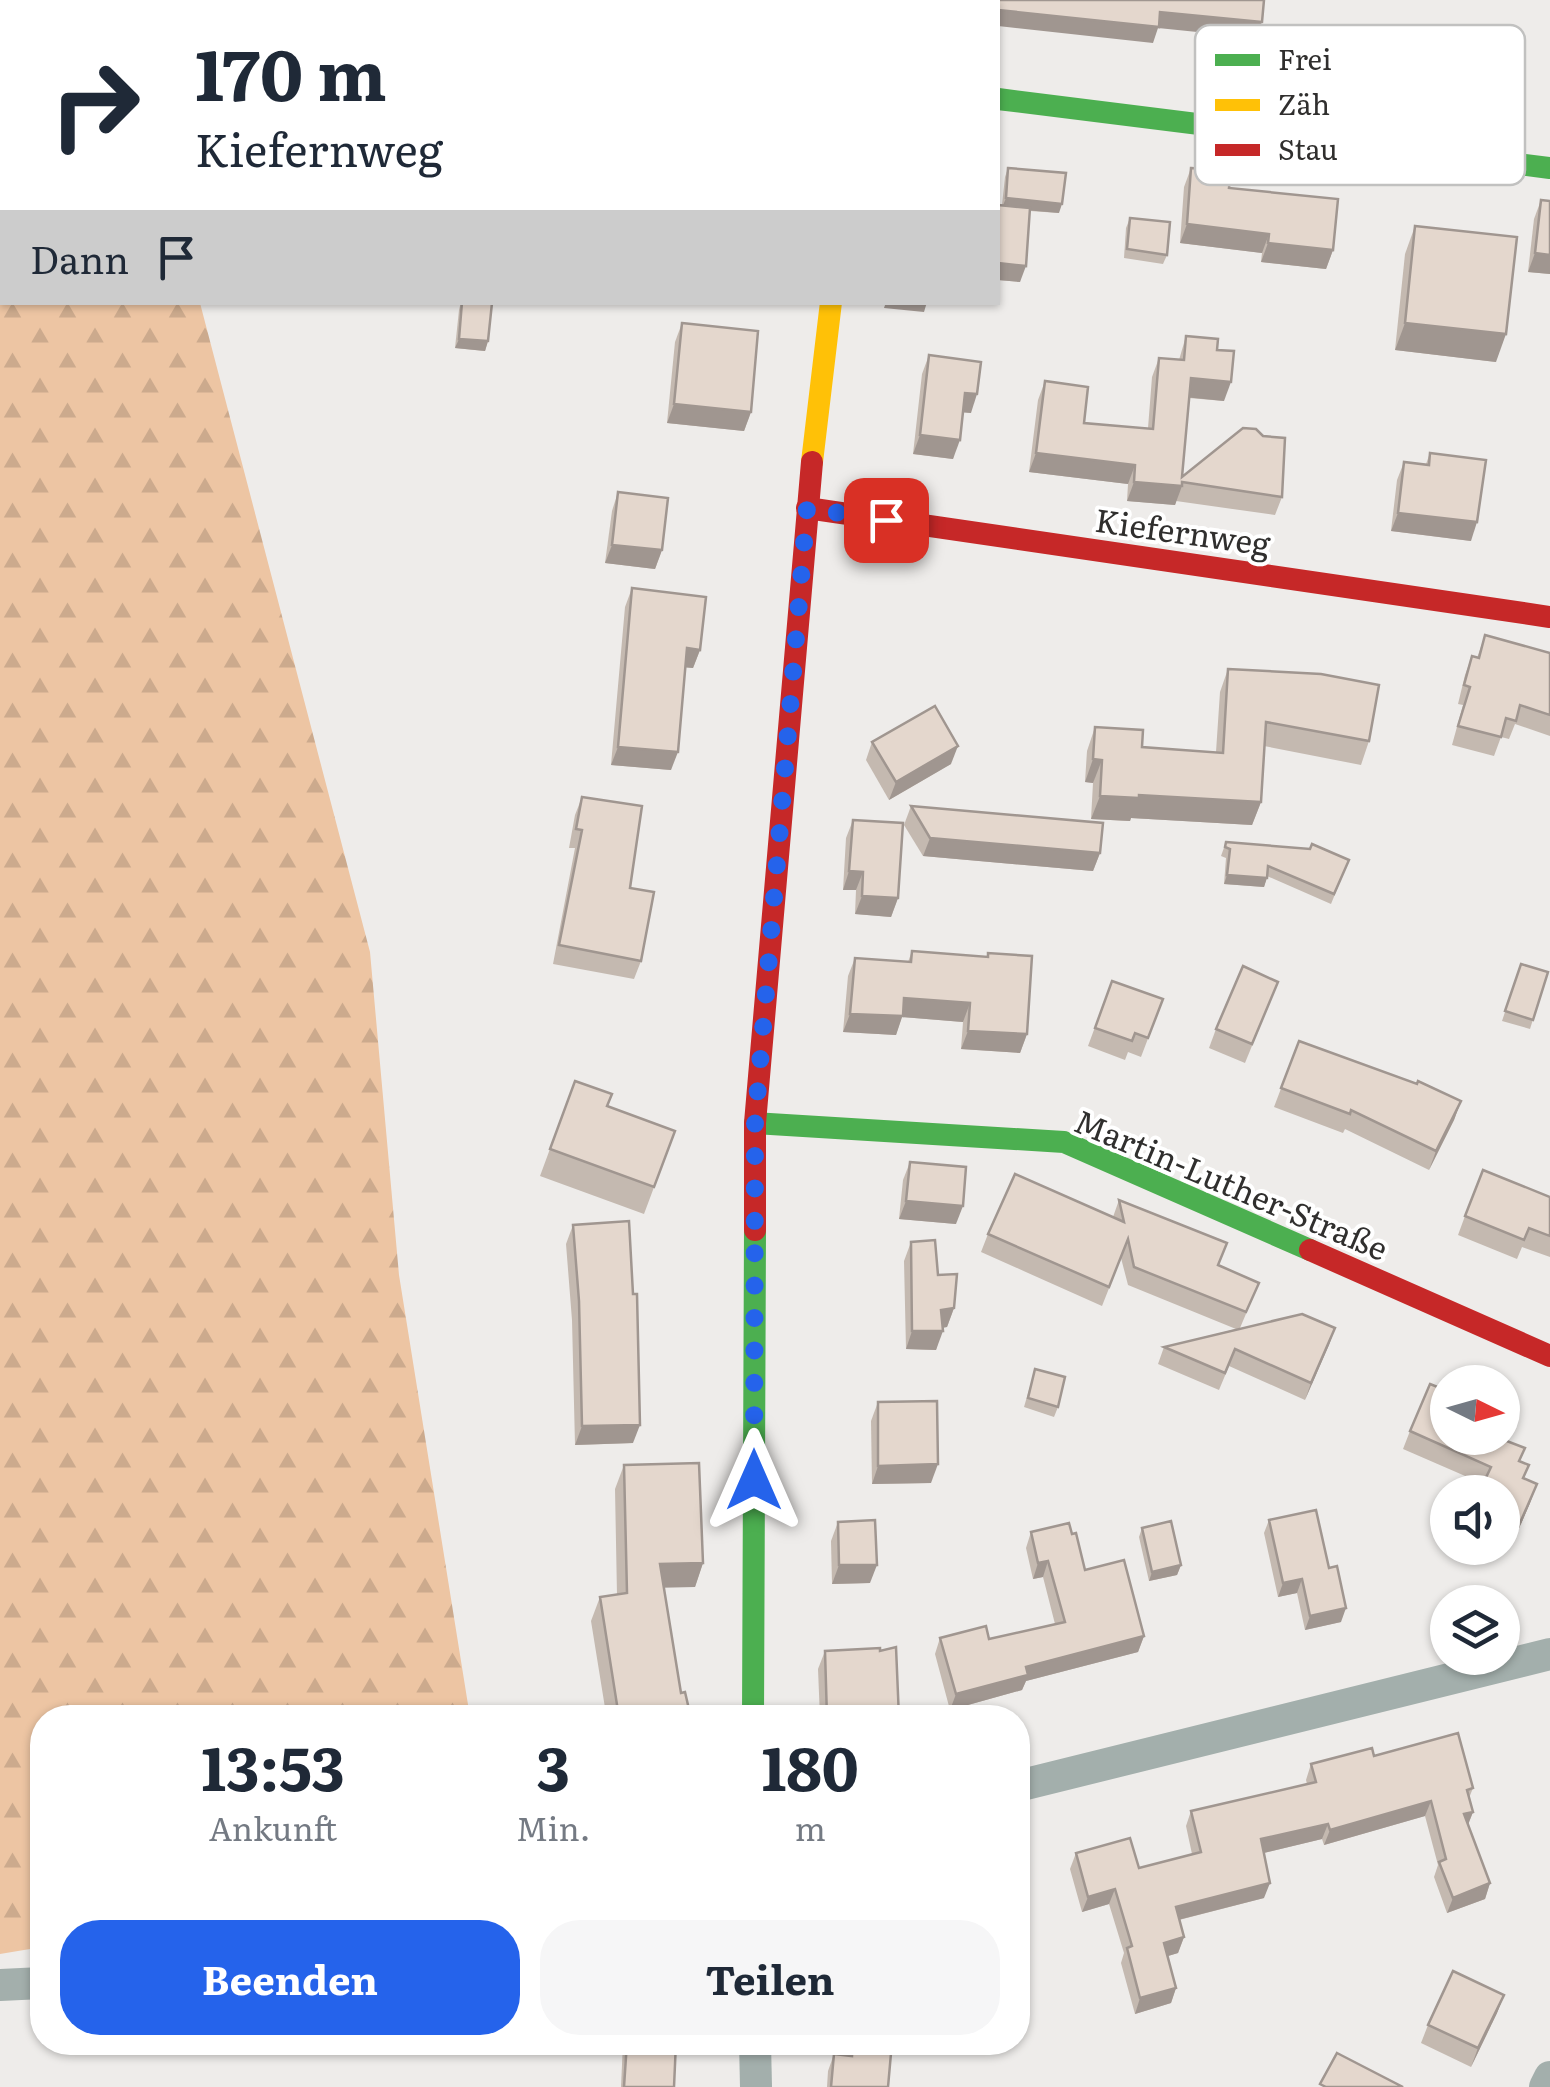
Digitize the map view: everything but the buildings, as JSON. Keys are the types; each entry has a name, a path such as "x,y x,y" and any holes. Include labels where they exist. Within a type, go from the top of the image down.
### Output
{"street":[{"path":"1000,99 1195,124"},
{"path":"1525,165 1550,168"},
{"path":"754,1705 755,1123 807,508 832,305"},
{"name":"Kiefernweg","path":"807,508 1550,617"},
{"name":"Martin-Luther-Straße","path":"755,1123 1064,1142 1550,1356"},
{"path":"1030,1783 1550,1654"},
{"path":"0,1985 30,1984"},
{"path":"755,2055 756,2087"},
{"path":"1545,2087 1550,2077"}],"green space":[{"path":"0,305 201,305 370,952 399,1275 468,1705 30,1705 30,1949 0,1954"}],"traffic: fast":[{"path":"1000,99 1195,124"},
{"path":"1525,165 1550,168"},
{"path":"755,1123 1064,1142 1310,1250"},
{"path":"753,1705 755,1230"}],"traffic: slow":[{"path":"812,462 831,305"}],"traffic: jam":[{"path":"755,1230 755,1123 812,462"},
{"path":"807,508 1550,617"},
{"path":"1310,1250 1550,1356"}],"route":[{"path":"754,1480 755,1123 807,508 886,520"}]}
